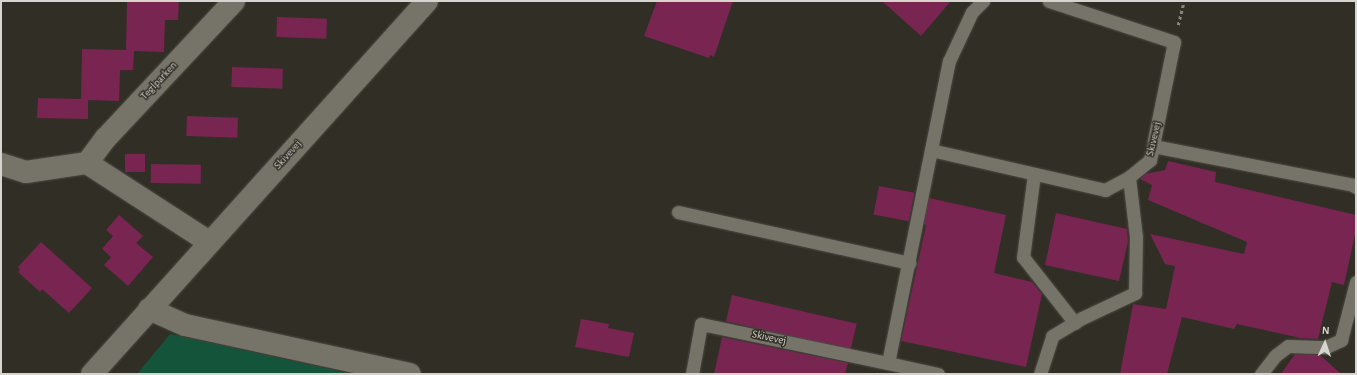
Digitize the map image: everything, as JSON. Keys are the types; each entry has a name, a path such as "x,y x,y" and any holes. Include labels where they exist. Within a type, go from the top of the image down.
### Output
{"street":[{"name":"Teglparken","path":"87,163 106,138 234,1"},
{"name":"Skivevej","path":"92,374 427,1"},
{"path":"1,164 26,172 87,163 209,242"},
{"path":"149,309 185,325 410,374"}],"lane":[{"path":"888,363 949,61 972,12 984,1"},
{"path":"1050,1 1174,42"},
{"name":"Skivevej","path":"931,150 1105,190 1129,177 1150,160 1174,42"},
{"path":"1153,146 1353,184 1356,187"},
{"path":"1034,174 1023,257 1074,323"},
{"path":"1040,374 1052,336 1074,323 1135,293 1136,237 1129,177"},
{"path":"678,212 909,263"},
{"path":"1261,374 1276,355 1288,346 1326,347 1341,340 1356,282"},
{"name":"Skivevej","path":"692,374 701,324 938,374"}],"path":[{"path":"1174,42 1184,1"}],"green space":[{"path":"170,334 352,374 137,374"}],"building":[{"path":"127,1 179,1 178,20 165,20 164,52 134,51 133,70 120,70 119,101 88,100 88,119 37,118 38,98 81,99 82,49 126,50"},
{"path":"657,1 733,1 714,57 710,55 709,58 644,36"},
{"path":"882,1 951,1 921,36"},
{"path":"277,17 327,19 326,39 276,37"},
{"path":"232,67 283,69 282,89 231,87"},
{"path":"187,116 238,118 237,138 186,136"},
{"path":"125,154 145,154 145,172 125,172"},
{"path":"1168,161 1216,172 1215,182 1356,215 1356,230 1344,285 1332,282 1318,339 1300,338 1237,324 1234,329 1182,317 1167,374 1120,374 1133,304 1166,309 1175,266 1165,264 1150,234 1244,254 1247,242 1148,200 1152,185 1140,179 1145,174 1165,170"},
{"path":"151,164 201,165 201,184 151,183"},
{"path":"879,186 914,193 909,221 873,214"},
{"path":"929,198 1006,215 994,273 1032,282 1042,294 1026,367 901,341 926,225 924,224"},
{"path":"1056,213 1127,229 1128,242 1119,281 1045,265"},
{"path":"119,215 143,236 136,243 153,257 128,286 104,265 111,257 102,249 113,236 106,230"},
{"path":"41,242 92,288 69,313 42,289 40,292 18,272 20,270 18,267"},
{"path":"732,295 857,324 851,350 726,321"},
{"path":"581,319 609,324 608,328 634,333 629,357 575,347"},
{"path":"722,337 848,363 845,374 714,374"},
{"path":"1295,354 1320,355 1341,374 1281,374"}]}
